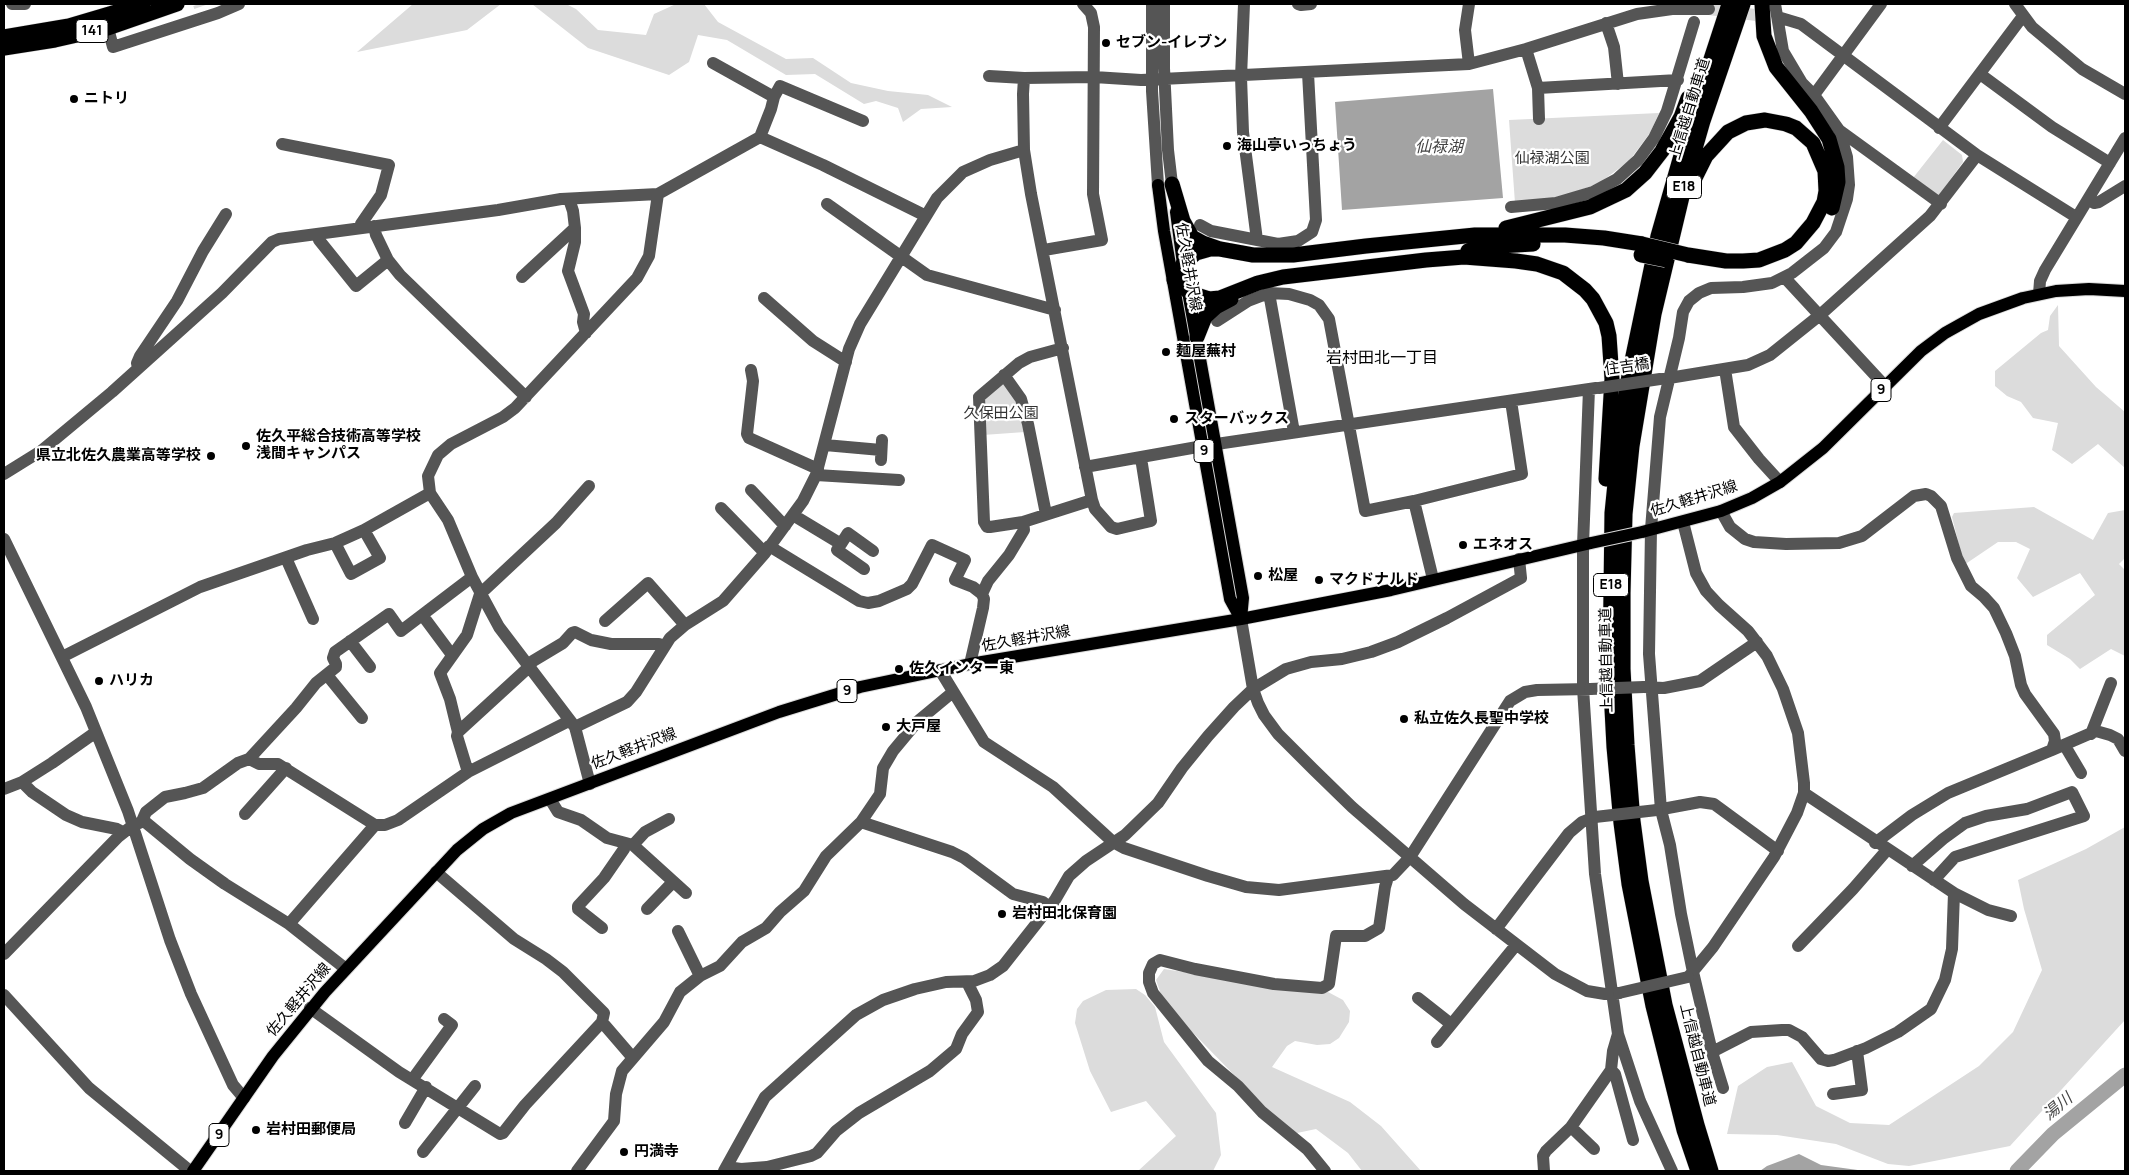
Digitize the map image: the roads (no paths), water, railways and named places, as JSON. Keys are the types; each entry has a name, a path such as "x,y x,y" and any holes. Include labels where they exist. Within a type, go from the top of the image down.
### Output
{"highway":[{"name":"141","path":"4,37 69,26 142,4"},
{"name":"141","path":"4,48 55,40 108,28 177,4"},
{"name":"上信越自動車道","path":"1698,1171 1684,1130 1653,1006 1629,884 1621,823 1610,671 1612,513 1619,444 1641,310 1673,178 1729,4"},
{"name":"上信越自動車道","path":"1711,1171 1697,1125 1662,987 1641,881 1631,792 1623,669 1625,514 1642,374 1654,314 1686,180 1703,121 1743,4"},
{"path":"1165,184 1188,233 1203,243 1220,249 1253,255 1280,256 1475,235 1556,235 1604,238 1641,250 1736,272 1761,270 1778,265 1794,257 1821,230 1832,208 1838,182 1834,153 1829,139 1811,111 1776,67 1764,36 1762,4"},
{"path":"1475,235 1590,207 1615,196 1636,182 1653,163 1674,131 1717,6"},
{"path":"1642,374 1685,204 1692,182 1709,152 1728,132 1736,127 1765,120 1786,124 1804,134 1813,143 1826,172 1826,191 1822,207 1813,223 1796,243 1779,253 1759,260 1686,260"},
{"path":"1426,260 1499,246 1540,244 1641,250"},
{"path":"1220,249 1203,250 1183,264 1174,280 1190,293 1204,298 1215,299 1264,288"},
{"path":"1197,337 1202,322 1210,312 1264,288 1283,277 1464,257 1537,264 1563,273 1585,290 1601,310 1612,351 1606,506 1610,594"}],"main road":[{"name":"佐久軽井沢線","path":"1165,184 1190,293 1217,444 1243,598 1241,619"},
{"name":"佐久軽井沢線","path":"1165,184 1164,231 1230,599 1241,619"},
{"name":"佐久軽井沢線","path":"192,1171 273,1056 310,1008 457,850 483,829 511,813 813,701 878,683 970,664 1241,619 1391,590 1646,531 1721,511 1752,498 1780,482 1823,448 1921,352 1957,326 1991,309 2040,294 2072,289 2125,291"}],"street":[{"path":"12,4 25,4"},
{"path":"108,28 113,47 202,12 239,4"},
{"path":"1044,250 1102,240 1093,194 1094,20 1083,4"},
{"path":"1152,4 1152,79 1165,184"},
{"path":"1164,4 1168,150 1165,184"},
{"path":"1244,4 1241,76 1244,150 1257,240"},
{"path":"1298,4 1311,4"},
{"path":"1469,4 1465,30 1469,64"},
{"path":"1723,1088 1691,974 1670,845 1659,810 1647,687 1649,654 1646,531 1664,379 1679,338 1683,312 1689,301 1699,293 1711,288 1743,287 1772,283 1785,278 1810,261 1824,248 1836,232 1842,216 1849,185 1847,156 1838,130 1814,95 1802,83 1783,51 1775,4"},
{"path":"1814,95 1881,4"},
{"path":"2015,4 2032,27 2082,69 2125,94"},
{"path":"989,76 1152,79 1469,64 1653,11 1717,6"},
{"path":"1939,128 2023,16"},
{"path":"1781,18 1801,24 1977,155 2076,217"},
{"path":"1511,207 1569,200 1593,192 1617,179 1638,160 1654,138 1667,111 1678,80 1694,22"},
{"path":"1606,23 1614,46 1618,84"},
{"path":"1526,49 1538,88 1539,120"},
{"path":"713,63 774,97"},
{"path":"1200,225 1211,231 1289,244 1306,238 1315,226 1308,72"},
{"path":"1980,74 2052,127 2110,163"},
{"path":"1024,78 1022,94 1024,150 1085,467 1095,509 1111,527 1117,529 1151,522 1141,458"},
{"path":"1538,88 1678,80"},
{"path":"4,474 41,451 138,368 222,293 272,242 294,236 358,230 374,226 569,199 658,194 760,138 774,97 780,86 863,121"},
{"path":"1838,130 1941,204"},
{"path":"760,138 823,165 926,216"},
{"path":"2040,294 2040,281 2045,270 2125,138"},
{"path":"282,144 390,166 381,195 361,224 361,228"},
{"path":"249,759 254,763 278,764 375,825 385,825 398,820 468,772 572,724 627,702 636,692 670,638 685,625 722,601 767,550 809,491 825,445 849,349 860,324 926,216 946,188 964,172 990,160 1024,150"},
{"name":"住吉橋","path":"1085,467 1294,432 1725,370 1748,365 1770,355 1820,315 1941,204 1977,155"},
{"path":"2088,199 2099,202 2125,186"},
{"path":"590,784 572,724 499,627 480,594 448,520 430,493 428,482 430,469 442,450 504,417 526,398 637,278 648,262 658,194"},
{"path":"569,199 573,210 575,242 568,270 584,314 583,322 586,333"},
{"path":"827,204 927,276 1055,310"},
{"path":"138,368 137,363 140,356 177,300 203,251 226,214"},
{"path":"374,226 376,235 388,260 420,296 526,398"},
{"path":"522,277 575,228"},
{"path":"318,235 319,240 356,286 388,260"},
{"path":"1785,278 1885,386"},
{"path":"1217,321 1264,288"},
{"path":"1264,288 1310,300 1326,313 1329,319 1365,510 1414,501 1522,474 1511,400"},
{"path":"1264,288 1294,432"},
{"path":"764,298 813,341 846,362"},
{"path":"1063,348 1030,357 984,392 978,402 984,522 987,527 1023,522 1092,500"},
{"path":"751,370 753,381 747,434 749,438 817,472 899,480"},
{"path":"1725,370 1734,427 1780,482"},
{"path":"1004,376 1021,399 1046,514"},
{"path":"1594,388 1587,544 1586,689 1595,874 1616,993 1618,1034 1640,1101 1672,1171"},
{"path":"825,445 881,450"},
{"path":"468,772 457,736 458,732 450,700 440,673 467,635 480,594 556,523 589,486"},
{"path":"751,490 785,526"},
{"path":"62,657 200,588 336,543 364,530 430,493"},
{"path":"1721,511 1730,527 1745,539 1754,542 1839,543 1862,536 1914,496 1926,494 1937,500 1957,558 1971,586 1994,608 2015,656 2021,685 2025,694 2054,734 2055,741 2052,750"},
{"path":"1414,501 1433,579"},
{"path":"721,508 767,550 859,602 879,601 907,589 912,584 932,545 964,560 955,580 973,587 982,594 984,599 970,664"},
{"path":"792,515 841,544"},
{"path":"982,594 988,581 1009,555 1024,530 1023,522"},
{"path":"1241,619 1252,689 1264,715 1278,734 1346,800 1410,857 1516,945 1576,987 1597,994 1616,993 1691,974 1757,884 1778,850 1797,813 1804,794 1798,733 1783,689 1767,656 1757,642 1706,591 1696,574 1683,522"},
{"path":"336,543 351,574 380,558 364,530"},
{"path":"864,569 837,550 848,533 873,551"},
{"path":"4,539 62,657 96,732 132,826 191,994 233,1085 244,1098"},
{"path":"286,558 313,619"},
{"path":"967,982 976,1000 978,1012 962,1034 956,1049 930,1071 859,1113 836,1131 822,1148 811,1156 767,1167 725,1169 765,1097 856,1015 883,1000 915,989 946,982 967,982 990,975 1003,966 1049,907 1069,876 1125,835 1158,803 1182,768 1208,736 1252,689 1286,670 1311,662 1342,660 1398,642 1521,578 1519,559"},
{"path":"4,954 146,812 165,797 185,794 203,788 238,763 249,759 296,708 316,683 337,666 333,654 389,614 401,632 472,577"},
{"path":"613,618 648,583 685,625"},
{"path":"422,616 452,655"},
{"path":"458,732 529,667 533,661 555,649 575,632 591,640 611,644 658,644 664,647"},
{"path":"350,641 370,667"},
{"path":"940,670 984,742 1053,787 1113,842 1163,862 1246,886 1279,890 1388,877 1398,871 1410,857 1510,701 1525,692 1536,690 1664,688 1700,681 1757,642"},
{"path":"327,675 362,718"},
{"path":"2090,734 2111,683"},
{"path":"576,1171 614,1121 619,1079 622,1071 664,1022 680,992 700,976 720,966 742,942 772,922 804,890 826,856 861,822 880,794 883,768 893,751 918,722 953,692"},
{"path":"1875,843 1912,815 1948,793 2065,746 2096,731 2110,734 2118,739 2125,751"},
{"path":"4,789 22,782 52,764 96,732"},
{"path":"2065,746 2081,773"},
{"path":"245,814 286,768"},
{"path":"22,782 32,792 66,815 82,822 117,829 146,821 190,859 225,884 290,924 346,969"},
{"path":"1912,866 1965,823 1986,816 2027,808 2072,792 2084,816 1955,857 1934,880"},
{"path":"1804,794 1954,894 1988,910 2012,916"},
{"path":"550,799 558,812 581,820 608,838 629,845 686,893"},
{"path":"1496,929 1569,833 1576,826 1593,818 1659,810 1700,802 1714,804 1778,850"},
{"path":"602,928 578,909 578,906 604,878 629,845 645,832 669,820"},
{"path":"861,822 952,852 964,858 1013,894 1042,902 1049,907"},
{"path":"290,924 375,825"},
{"path":"1798,946 1853,889 1886,850"},
{"path":"310,1008 379,1059 458,1109 502,1134 525,1104 602,1022 604,1013 563,972 514,939 436,872"},
{"path":"1325,1171 1308,1149 1262,1112 1238,1086 1208,1061 1153,993 1149,982 1150,973 1153,964 1160,960 1195,969 1266,982 1322,988 1329,984 1336,936 1365,936 1379,928 1388,877"},
{"path":"647,909 673,882"},
{"path":"1712,1052 1746,1034 1766,1030 1789,1030 1808,1042 1817,1056 1828,1061 1857,1051 1898,1032 1931,1009 1938,996 1949,966 1954,920 1954,894"},
{"path":"684,936 700,976"},
{"path":"1437,1042 1516,945"},
{"path":"4,994 89,1088 192,1171"},
{"path":"1418,998 1451,1024"},
{"path":"602,1022 633,1058"},
{"path":"412,1080 451,1025"},
{"path":"1544,1171 1543,1156 1546,1150 1571,1127 1611,1070 1613,1051 1618,1034"},
{"path":"1834,1094 1862,1090 1857,1051"},
{"path":"1611,1070 1615,1074 1633,1140"},
{"path":"423,1152 475,1086"},
{"path":"405,1123 426,1087"},
{"path":"1571,1127 1594,1149"}],"water":[{"name":"仙禄湖","path":"1493,89 1503,198 1342,210 1335,102"},
{"path":"1799,1154 1821,1165 1865,1171 1760,1171 1767,1166"}],"waterway":[{"name":"湯川","path":"2017,1171 2053,1134 2125,1075"}],"tunnel":[{"path":"1709,9 1771,17"}],"place":[{"name":"セブン-イレブン","path":"1106,43"},
{"name":"ニトリ","path":"74,99"},
{"name":"海山亭いっちょう","path":"1227,146"},
{"name":"麺屋蕪村","path":"1166,352"},
{"name":"スターバックス","path":"1174,419"},
{"name":"佐久平総合技術高等学校 浅間キャンパス","path":"246,446"},
{"name":"県立北佐久農業高等学校","path":"211,456"},
{"name":"エネオス","path":"1463,545"},
{"name":"松屋","path":"1258,576"},
{"name":"マクドナルド","path":"1319,580"},
{"name":"佐久インター東","path":"899,669"},
{"name":"ハリカ","path":"99,681"},
{"name":"私立佐久長聖中学校","path":"1404,719"},
{"name":"大戸屋","path":"886,727"},
{"name":"岩村田北保育園","path":"1002,914"},
{"name":"岩村田郵便局","path":"256,1130"},
{"name":"円満寺","path":"624,1152"}],"district":[{"name":"岩村田北一丁目","path":"1382,359"}],"park label":[{"name":"仙禄湖公園","path":"1552,159"},
{"name":"久保田公園","path":"1001,414"}]}
